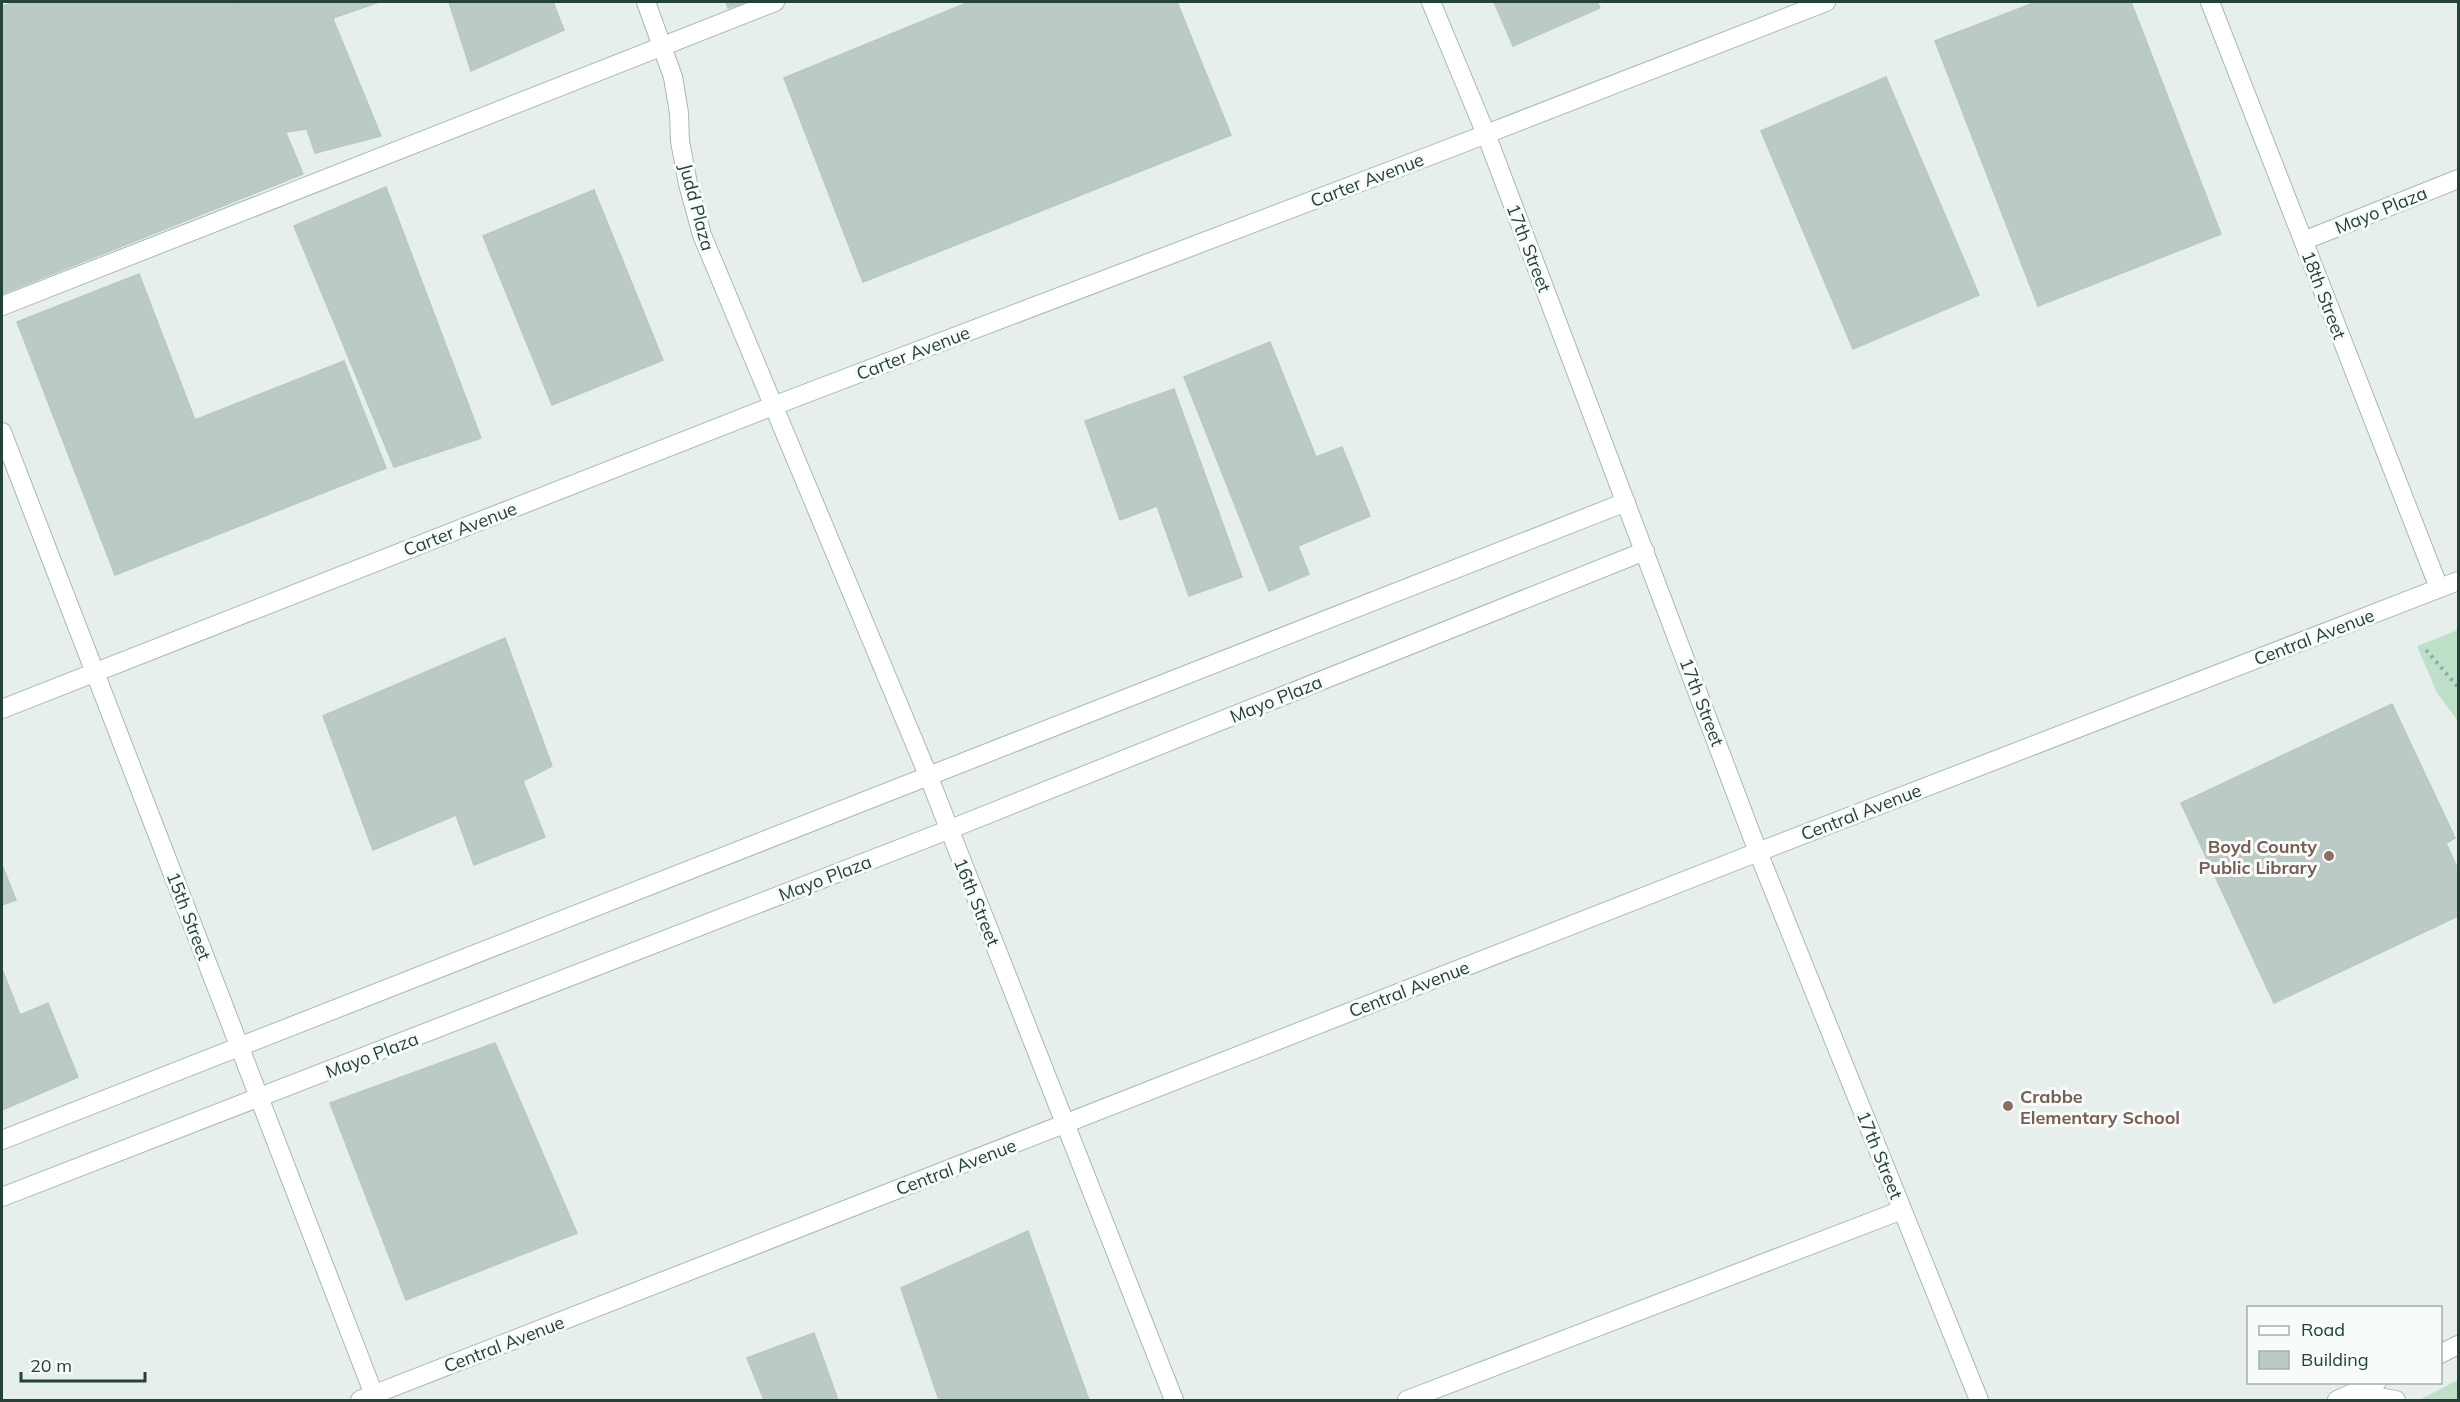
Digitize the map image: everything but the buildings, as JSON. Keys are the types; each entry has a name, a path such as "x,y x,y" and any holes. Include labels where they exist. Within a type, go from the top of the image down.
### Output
{"street":[{"name":"Judd Plaza","path":"646,2 673,77 679,113 680,141 702,236 773,406"},
{"path":"2,306 662,44 775,2"},
{"name":"17th Street","path":"1431,2 1486,134 1758,852 1978,1401"},
{"name":"Carter Avenue","path":"2,709 773,406 1826,2"},
{"name":"18th Street","path":"2210,2 2439,588"},
{"name":"Mayo Plaza","path":"2303,241 2458,179"},
{"name":"16th Street","path":"773,406 928,775 1174,1401"},
{"name":"15th Street","path":"2,432 260,1098 370,1399"},
{"path":"2,1140 1626,502"},
{"name":"Mayo Plaza","path":"2,1197 948,830 1645,551"},
{"name":"Central Avenue","path":"370,1399 1758,852 2458,580"},
{"path":"1407,1401 1902,1210"},
{"path":"2442,1353 2458,1346"},
{"path":"2337,1401 2375,1384"},
{"path":"2354,1393 2396,1401"}],"path":[{"path":"2426,650 2458,687"}],"green space":[{"path":"2458,630 2458,721 2437,693 2417,646"},
{"path":"2458,1380 2458,1400 2419,1400"}],"place":[{"name":"Boyd County Public Library","path":"2329,856"},
{"name":"Crabbe Elementary School","path":"2008,1106"}]}
